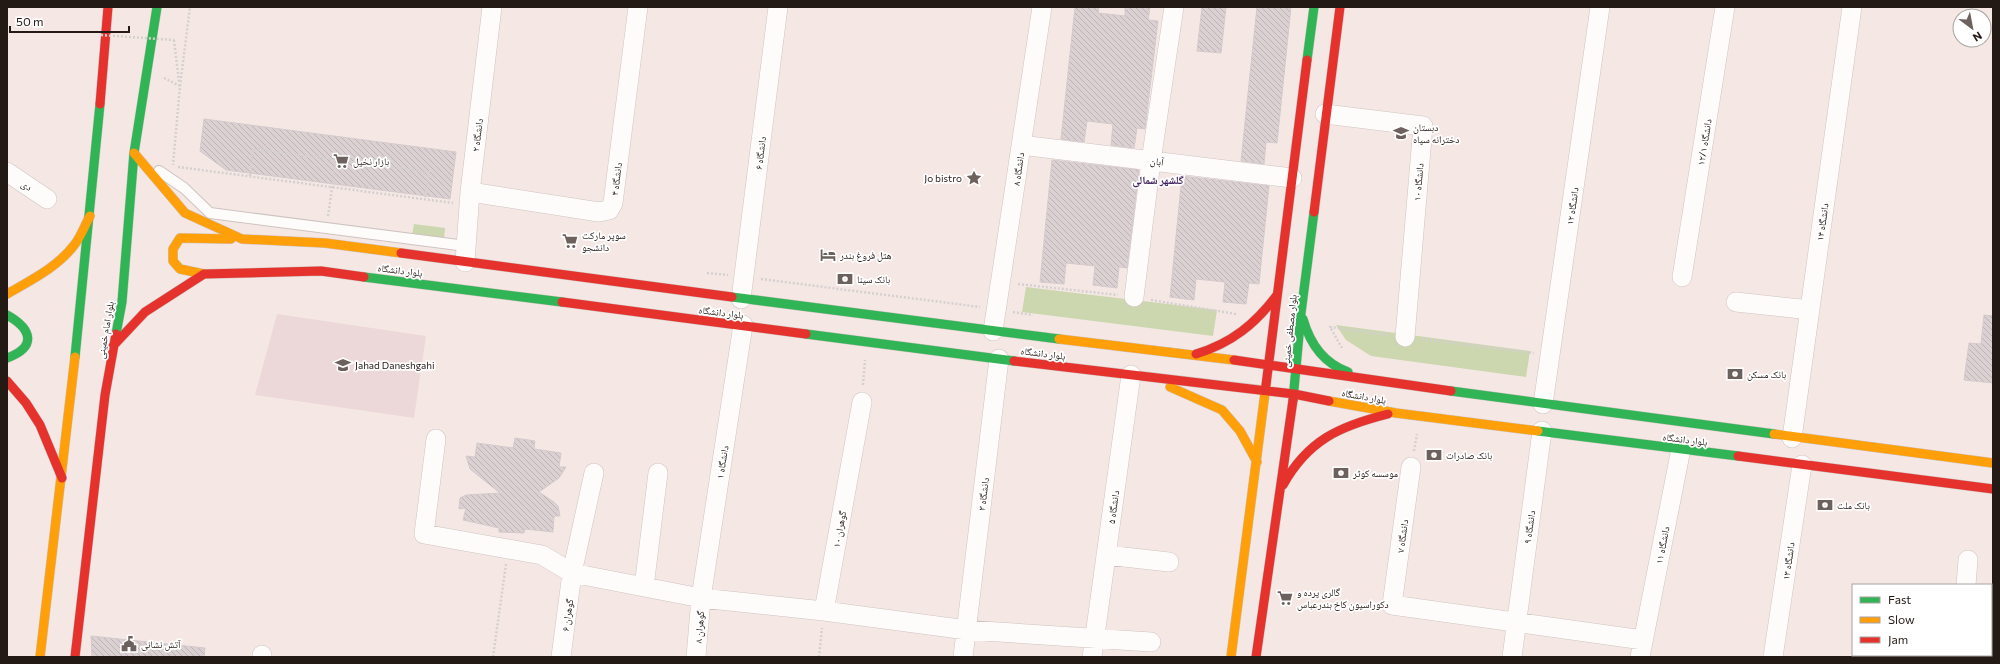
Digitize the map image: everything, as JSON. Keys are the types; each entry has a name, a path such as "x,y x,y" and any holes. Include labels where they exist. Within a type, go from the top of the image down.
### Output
{"main road":[{"path":"40,657 62,478 91,213 108,7"},
{"name":"بلوار امام خمینی","path":"75,657 105,395 122,302 134,153 157,7"},
{"name":"بلوار مصطفی خمینی","path":"1231,657 1267,392 1277,296 1314,7"},
{"name":"بلوار مصطفی خمینی","path":"1256,657 1294,394 1301,312 1325,114 1340,7"},
{"name":"بلوار دانشگاه","path":"134,153 185,213 242,239"},
{"path":"7,294 52,268 63,258 77,242 91,213"},
{"name":"بلوار دانشگاه","path":"1993,464 1378,382 1296,368 1187,356 741,299 465,254 324,243 194,237 180,238 173,249 173,261 180,269 204,274 321,271 999,359 1294,394 1396,413 1993,489"},
{"path":"113,346 145,312 204,274"},
{"path":"1187,356 1214,349 1236,338 1261,318 1277,296"},
{"path":"1301,312 1313,345 1325,360 1345,371 1378,382"},
{"path":"7,314 22,323 27,330 29,341 17,356 7,358"},
{"path":"1140,376 1222,410 1240,432 1258,462"},
{"path":"7,381 26,403 40,425 62,478"},
{"path":"1279,492 1292,468 1321,441 1367,419 1396,413"}],"street":[{"name":"دانشگاه ۲","path":"465,254 492,7"},
{"name":"دانشگاه ۴","path":"470,198 599,212 609,210 613,203 638,7"},
{"name":"دانشگاه ۶","path":"741,299 778,7"},
{"name":"دانشگاه ۸","path":"993,331 1042,7"},
{"path":"1134,297 1151,161 1174,7"},
{"name":"دانشگاه ۱۲","path":"1543,404 1600,7"},
{"name":"دانشگاه ۱۲/۱","path":"1682,277 1725,7"},
{"name":"دانشگاه ۱۴","path":"1792,438 1852,7"},
{"name":"دانشگاه ۱۰","path":"1325,114 1423,126 1404,337"},
{"name":"آبان","path":"1021,145 1292,178"},
{"name":"دی","path":"7,172 47,198"},
{"path":"1736,302 1810,310"},
{"name":"دانشگاه ۱","path":"701,598 743,326"},
{"name":"دانشگاه ۳","path":"963,657 999,359"},
{"name":"دانشگاه ۵","path":"1093,648 1106,555 1140,376"},
{"name":"گوهران ۱۰","path":"824,611 862,402"},
{"name":"دانشگاه ۹","path":"1512,657 1542,431"},
{"path":"436,439 424,534 542,556 572,573 701,598 824,611 1093,648 1152,642"},
{"name":"دانشگاه ۱۱","path":"1641,648 1681,449"},
{"name":"دانشگاه ۱۳","path":"1773,657 1802,465"},
{"name":"دانشگاه ۷","path":"1411,467 1392,605 1517,622"},
{"name":"گوهران ۶","path":"561,657 572,573 594,473"},
{"path":"644,587 658,473"},
{"path":"1106,555 1169,562"},
{"path":"1966,584 1968,560"},
{"name":"گوهران ۸","path":"696,657 701,598"},
{"path":"1517,622 1641,648"}],"lane":[{"path":"134,153 184,188 210,213 327,228 465,254"}],"path":[{"path":"184,188 173,166 180,86 190,7"},
{"path":"101,35 174,40 180,86"},
{"path":"147,70 180,86"},
{"path":"250,176 253,149 429,172 425,199"},
{"path":"327,228 336,160"},
{"path":"173,166 425,199 470,198"},
{"path":"1345,352 1330,327 1550,355"},
{"path":"862,402 866,341"},
{"path":"1411,467 1421,416"},
{"path":"493,657 509,549"},
{"path":"820,657 824,611"}],"shaded area":[{"name":"Jahad Daneshgahi","path":"277,314 426,336 414,418 255,395"}],"green space":[{"path":"414,224 445,228 444,239 412,235"},
{"path":"1026,287 1217,310 1213,336 1022,312"},
{"path":"1336,325 1530,351 1526,377 1371,356 1346,340"}],"building":[{"path":"1075,7 1099,7 1098,13 1125,16 1125,7 1150,7 1148,20 1158,21 1145,129 1137,128 1134,148 1111,145 1113,124 1087,121 1084,142 1061,139"},
{"path":"1202,7 1226,7 1221,53 1197,51"},
{"path":"1257,7 1291,7 1277,143 1266,142 1264,164 1241,161"},
{"name":"بازار نخیل","path":"204,119 456,152 450,199 226,170 200,151"},
{"path":"1052,160 1139,170 1127,268 1119,267 1117,288 1093,285 1095,266 1066,263 1064,284 1040,282"},
{"path":"1182,176 1269,186 1259,284 1249,283 1246,304 1223,302 1225,282 1196,279 1194,300 1170,297"},
{"path":"1984,315 1993,316 1993,383 1964,380 1969,343 1981,344"},
{"path":"515,438 535,441 534,449 561,453 559,467 566,467 559,478 539,492 558,506 560,516 554,516 553,532 525,529 524,533 499,532 499,528 463,520 466,508 459,509 460,498 466,495 500,493 470,469 466,456 475,457 477,443 513,448"},
{"name":"آتش نشانی","path":"91,636 205,648 204,657 92,657"}],"traffic: fast":[{"path":"116,334 122,302 134,153 157,7"},
{"path":"1307,60 1314,7"},
{"path":"75,357 100,104"},
{"path":"1293,400 1301,313 1314,212"},
{"path":"364,277 562,302"},
{"path":"732,297 1059,339"},
{"path":"7,315 22,326 28,338 23,349 17,354 7,358"},
{"path":"1303,319 1309,337 1319,352 1331,363 1348,372"},
{"path":"806,334 1014,361"},
{"path":"1451,391 1774,434"},
{"path":"1538,431 1738,456"}],"traffic: slow":[{"path":"134,153 185,213 242,239 325,243 401,253"},
{"path":"7,294 35,278 61,260 77,241 90,216"},
{"path":"204,274 180,269 173,261 173,249 180,238 231,239"},
{"path":"1059,339 1234,360"},
{"path":"40,657 75,357"},
{"path":"1231,657 1266,385"},
{"path":"1170,387 1222,410 1240,431 1257,462"},
{"path":"1329,401 1396,413 1538,431"},
{"path":"1774,434 1993,463"}],"traffic: jam":[{"path":"100,104 108,7"},
{"path":"1314,212 1340,7"},
{"path":"1266,385 1307,60"},
{"path":"401,253 732,297"},
{"path":"113,346 145,312 204,274 321,271 364,277"},
{"path":"1196,354 1221,344 1242,331 1260,315 1277,295"},
{"path":"562,302 806,334"},
{"path":"75,657 105,395 116,334"},
{"path":"1234,360 1451,391"},
{"path":"1014,361 1294,394 1329,401"},
{"path":"7,381 26,403 40,425 62,478"},
{"path":"1256,657 1293,400"},
{"path":"1283,485 1303,457 1327,437 1355,424 1388,414"},
{"path":"1738,456 1993,489"}],"place":[{"name":"دبستان دخترانه سپاه","path":"1401,133"},
{"name":"بازار نخیل","path":"341,161"},
{"name":"Jo bistro","path":"974,178"},
{"name":"سوپر مارکت دانشجو","path":"570,241"},
{"name":"هتل فروغ بندر","path":"828,255"},
{"name":"بانک سینا","path":"845,279"},
{"name":"Jahad Daneshgahi","path":"343,365"},
{"name":"بانک مسکن","path":"1735,374"},
{"name":"بانک صادرات","path":"1434,455"},
{"name":"موسسه کوثر","path":"1341,473"},
{"name":"بانک ملت","path":"1825,505"},
{"name":"گالری پرده و دکوراسیون کاخ بندرعباس","path":"1285,598"},
{"name":"آتش نشانی","path":"129,644"}],"district":[{"name":"گلشهر شمالی","path":"1158,180"}]}
